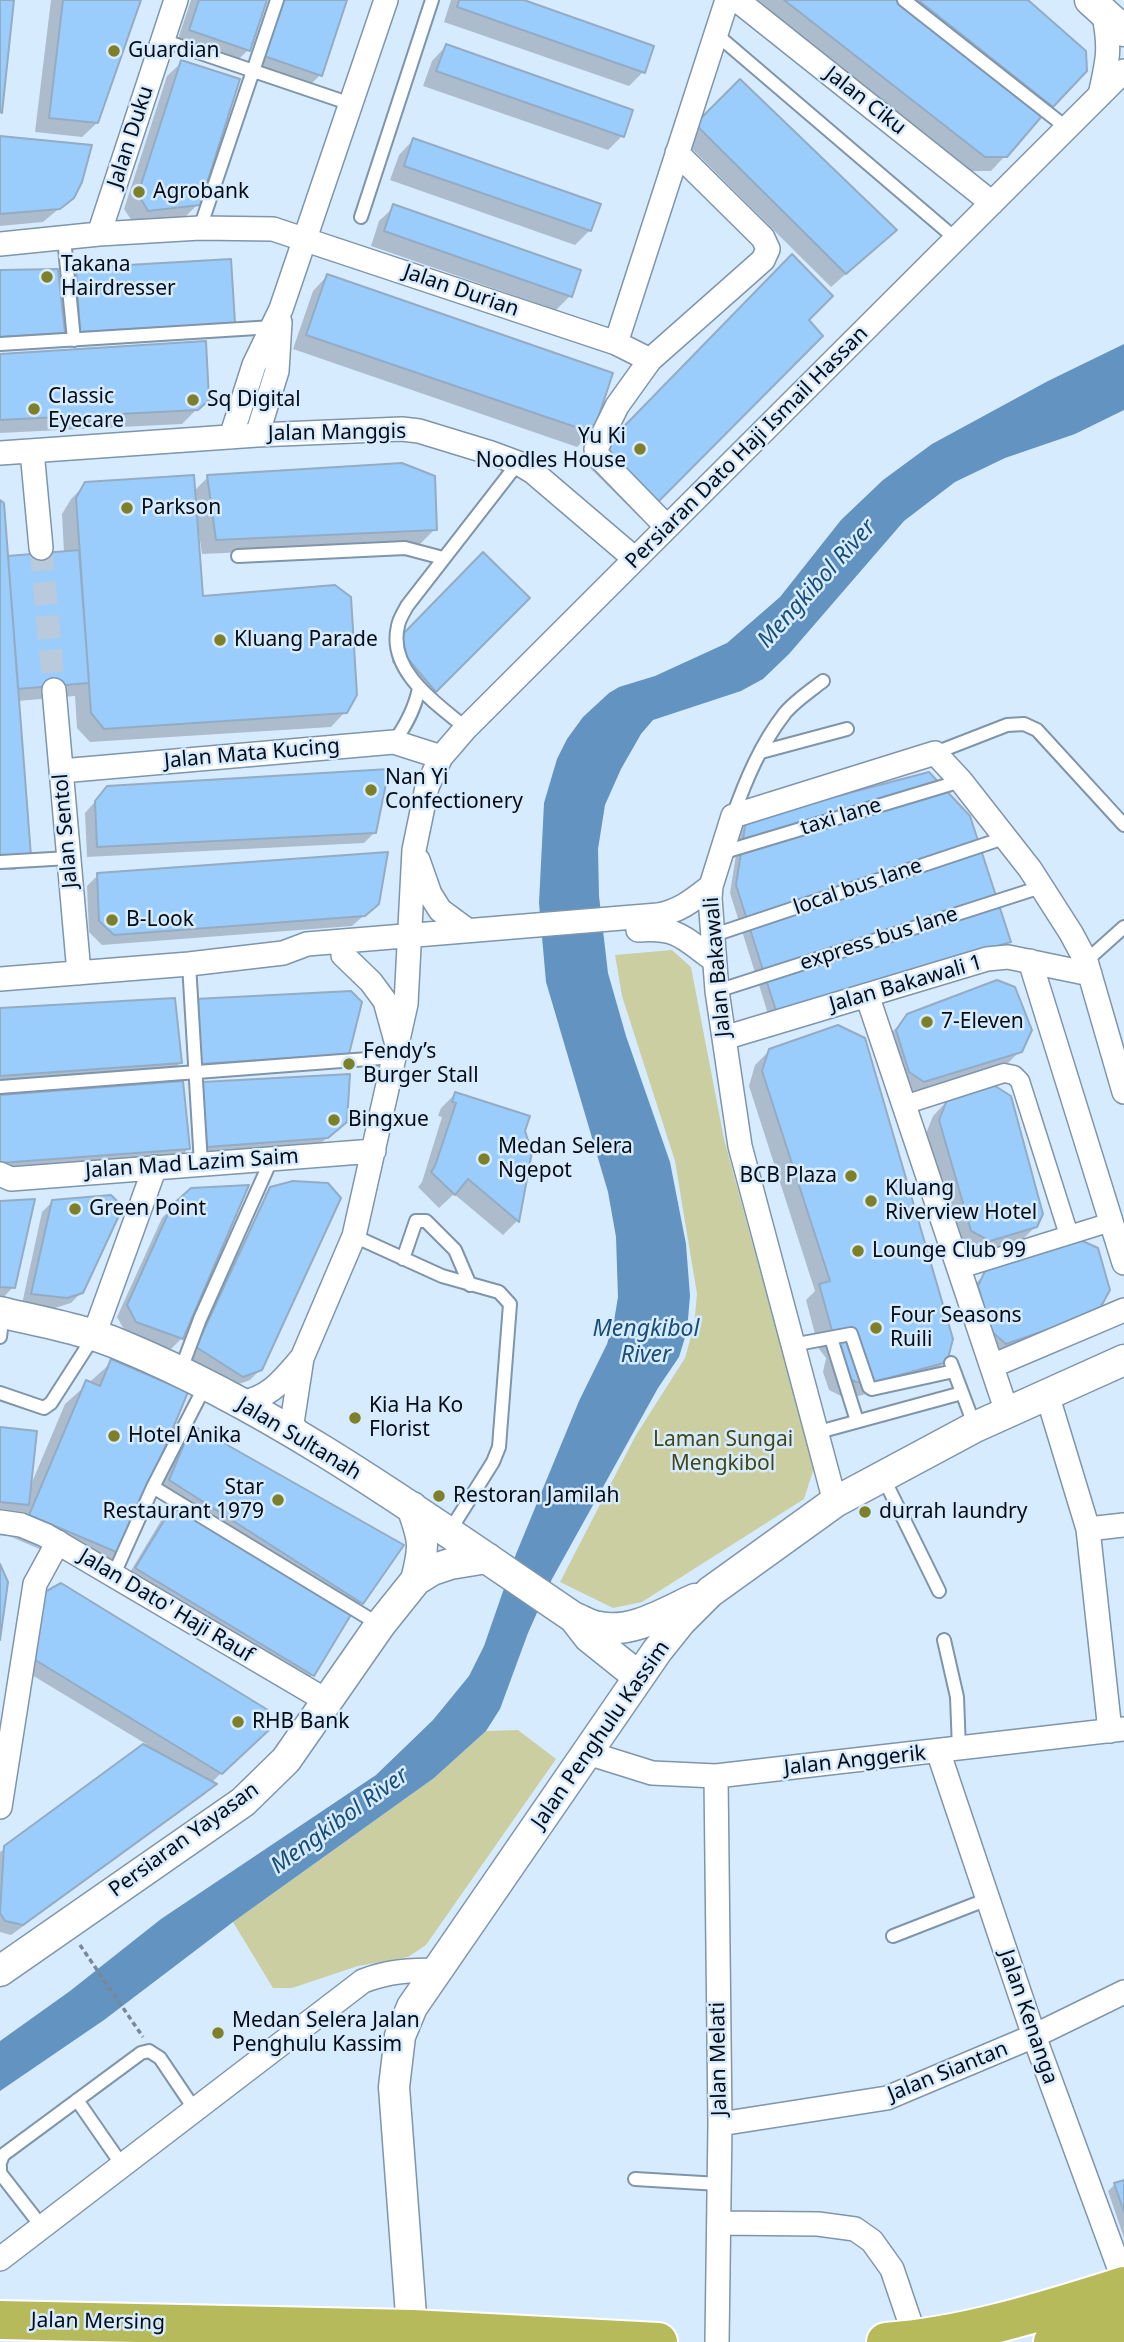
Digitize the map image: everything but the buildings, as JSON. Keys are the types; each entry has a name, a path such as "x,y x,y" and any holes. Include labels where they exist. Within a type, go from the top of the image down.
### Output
{"highway":[{"path":"901,2341 1027,2316 1124,2286"},
{"name":"Jalan Mersing","path":"0,2320 412,2329 658,2342"},
{"path":"1053,2342 1124,2324"}],"street":[{"name":"Jalan Duku","path":"99,234 176,0"},
{"path":"232,437 254,365 277,318 306,238 386,0"},
{"path":"616,343 727,0"},
{"name":"Jalan Ciku","path":"737,0 992,203"},
{"path":"1100,95 1107,67 1109,40 1106,14"},
{"name":"Persiaran Dato Haji Ismail Hassan","path":"302,1357 354,1236 374,1151 406,1004 414,850 427,787 441,757 466,728 1124,71"},
{"path":"667,527 597,455 596,449 617,407 650,360 762,260 768,249 763,238 677,153"},
{"path":"0,244 200,228 273,229 306,238"},
{"name":"Jalan Durian","path":"306,238 616,343 650,360"},
{"path":"257,435 277,371 277,318"},
{"name":"Jalan Manggis","path":"0,453 257,435 374,429 410,430 518,463 533,472 635,559"},
{"path":"32,451 41,548"},
{"name":"Jalan Sentol","path":"54,690 79,973"},
{"name":"Jalan Mata Kucing","path":"61,771 394,742 441,757"},
{"path":"733,816 935,753 961,781 1030,869 1071,933 1088,968 1124,1092"},
{"name":"Jalan Bakawali","path":"733,816 711,886 711,936 740,1146 835,1502"},
{"path":"414,850 430,894 440,910 476,934"},
{"path":"283,953 306,958 343,955 410,942 476,934 658,922 684,907 711,886"},
{"path":"658,922 714,960"},
{"path":"0,979 189,964 283,953 307,944 410,942"},
{"path":"343,955 371,982 384,1001 396,1051"},
{"name":"Jalan Bakawali 1","path":"724,1038 987,959 1007,957 1088,968"},
{"path":"1030,961 1122,1252"},
{"path":"867,995 1007,1412"},
{"path":"904,1105 1004,1073 1014,1075 1020,1081 1069,1235"},
{"name":"Jalan Mad Lazim Saim","path":"4,1180 374,1151"},
{"path":"94,1335 155,1167"},
{"path":"960,1269 1111,1222"},
{"path":"992,1366 1124,1310"},
{"name":"Jalan Sultanah","path":"1,1321 94,1335 192,1379 300,1438 412,1507 573,1617 598,1627 637,1625 710,1592"},
{"path":"240,1404 259,1399 271,1392 302,1357"},
{"path":"300,1438 292,1423 302,1357"},
{"name":"Jalan Penghulu Kassim","path":"412,2329 394,2087 400,2036 412,2007 671,1632 710,1592 835,1502 975,1427 1124,1360"},
{"path":"1047,1394 1088,1530 1117,1730"},
{"name":"Persiaran Yayasan","path":"412,1507 422,1534 424,1551 416,1580"},
{"name":"Jalan Dato' Haji Rauf","path":"0,1522 31,1529 58,1542 327,1701"},
{"path":"1088,1530 1124,1525"},
{"path":"0,1807 35,1584 58,1542"},
{"name":"Persiaran Yayasan","path":"0,1971 243,1802 286,1760 380,1625 416,1580 432,1570 450,1564 487,1559"},
{"name":"Jalan Sultanah","path":"573,1617 589,1637 639,1677"},
{"name":"Jalan Anggerik","path":"588,1753 652,1773 716,1776 1117,1730"},
{"name":"Jalan Kenanga","path":"948,1750 988,1899 1034,2036 1124,2281"},
{"name":"Jalan Melati","path":"716,1776 720,2124 717,2342"},
{"path":"0,2259 363,1981 402,1970 439,1970"},
{"name":"Jalan Siantan","path":"720,2124 887,2098 1034,2036 1124,1992"},
{"path":"719,2223 818,2224 855,2228 872,2241 892,2269 901,2341"}],"lane":[{"path":"200,228 277,0"},
{"path":"361,217 432,0"},
{"path":"904,0 1067,128"},
{"path":"716,34 956,239"},
{"path":"162,40 351,104"},
{"path":"64,238 74,340"},
{"path":"0,344 74,340 277,318"},
{"path":"466,728 419,688 402,660 397,645 398,626 407,606 518,463"},
{"path":"238,556 405,548 443,558"},
{"path":"733,816 747,777 786,712 822,681"},
{"path":"394,742 405,727 416,703 419,688"},
{"path":"935,753 1007,725 1024,724 1037,730 1124,825"},
{"path":"761,752 847,729"},
{"name":"taxi lane","path":"721,853 961,781"},
{"name":"local bus lane","path":"711,936 1004,838"},
{"path":"0,862 69,858"},
{"name":"express bus lane","path":"717,991 1041,887"},
{"path":"1088,968 1124,927"},
{"path":"189,964 201,1164"},
{"path":"0,1087 197,1074 396,1051"},
{"path":"114,1574 153,1487 192,1379 200,1319 272,1158"},
{"path":"402,1259 416,1221 426,1221 455,1250 470,1284"},
{"path":"354,1236 442,1276 499,1292 510,1304 500,1439 493,1462 449,1532"},
{"path":"792,1345 851,1334 872,1389 952,1367 975,1427"},
{"path":"0,1394 44,1408 51,1403 94,1335"},
{"path":"831,1338 856,1421"},
{"path":"815,1433 962,1393"},
{"path":"883,1477 939,1591"},
{"path":"153,1487 380,1625"},
{"path":"944,1640 957,1697 948,1750"},
{"path":"893,1936 988,1899"},
{"path":"42,2227 1,2174 3,2155 141,2053 149,2051 160,2058 195,2110"},
{"path":"77,2100 122,2165"},
{"path":"635,2179 719,2184"}],"path":[{"path":"85,1952 132,2021"}],"green space":[{"name":"Laman Sungai Mengkibol","path":"672,950 691,967 724,1139 814,1468 804,1499 642,1602 613,1608 560,1582 636,1435 685,1358 694,1326 697,1294 675,1161 622,996 615,955"},
{"path":"518,1730 556,1759 426,1945 408,1957 358,1966 292,1988 273,1988 233,1922 434,1778 486,1731"}],"water":[{"name":"Mengkibol River","path":"1124,344 1124,410 1075,434 1005,458 955,482 904,521 789,654 763,679 741,691 653,720 641,734 621,769 605,805 598,849 599,896 608,973 626,1036 670,1162 686,1244 690,1296 687,1331 679,1357 658,1388 552,1579 528,1633 500,1709 486,1731 434,1778 233,1922 104,2020 0,2091 0,2041 70,1991 161,1919 376,1775 433,1720 469,1676 484,1646 516,1554 579,1401 607,1344 618,1297 616,1237 608,1192 546,982 539,903 544,803 557,759 567,739 583,717 619,687 655,676 727,643 780,597 841,520 883,480 932,444 1048,381"}],"tunnel":[{"path":"41,548 54,690"}],"place":[{"name":"Guardian","path":"114,51"},
{"name":"Agrobank","path":"139,192"},
{"name":"Takana Hairdresser","path":"47,277"},
{"name":"Sq Digital","path":"193,400"},
{"name":"Classic Eyecare","path":"34,409"},
{"name":"Yu Ki Noodles House","path":"640,449"},
{"name":"Parkson","path":"127,508"},
{"name":"Kluang Parade","path":"220,640"},
{"name":"Nan Yi Confectionery","path":"371,790"},
{"name":"B-Look","path":"112,920"},
{"name":"7-Eleven","path":"927,1022"},
{"name":"Fendy’s Burger Stall","path":"349,1064"},
{"name":"Bingxue","path":"334,1120"},
{"name":"Medan Selera Ngepot","path":"484,1159"},
{"name":"BCB Plaza","path":"851,1176"},
{"name":"Kluang Riverview Hotel","path":"871,1201"},
{"name":"Green Point","path":"75,1209"},
{"name":"Lounge Club 99","path":"858,1251"},
{"name":"Four Seasons Ruili","path":"876,1328"},
{"name":"Kia Ha Ko Florist","path":"355,1418"},
{"name":"Hotel Anika","path":"114,1436"},
{"name":"Restoran Jamilah","path":"439,1496"},
{"name":"Star Restaurant 1979","path":"278,1500"},
{"name":"durrah laundry","path":"865,1512"},
{"name":"RHB Bank","path":"238,1722"},
{"name":"Medan Selera Jalan Penghulu Kassim","path":"218,2033"}]}
